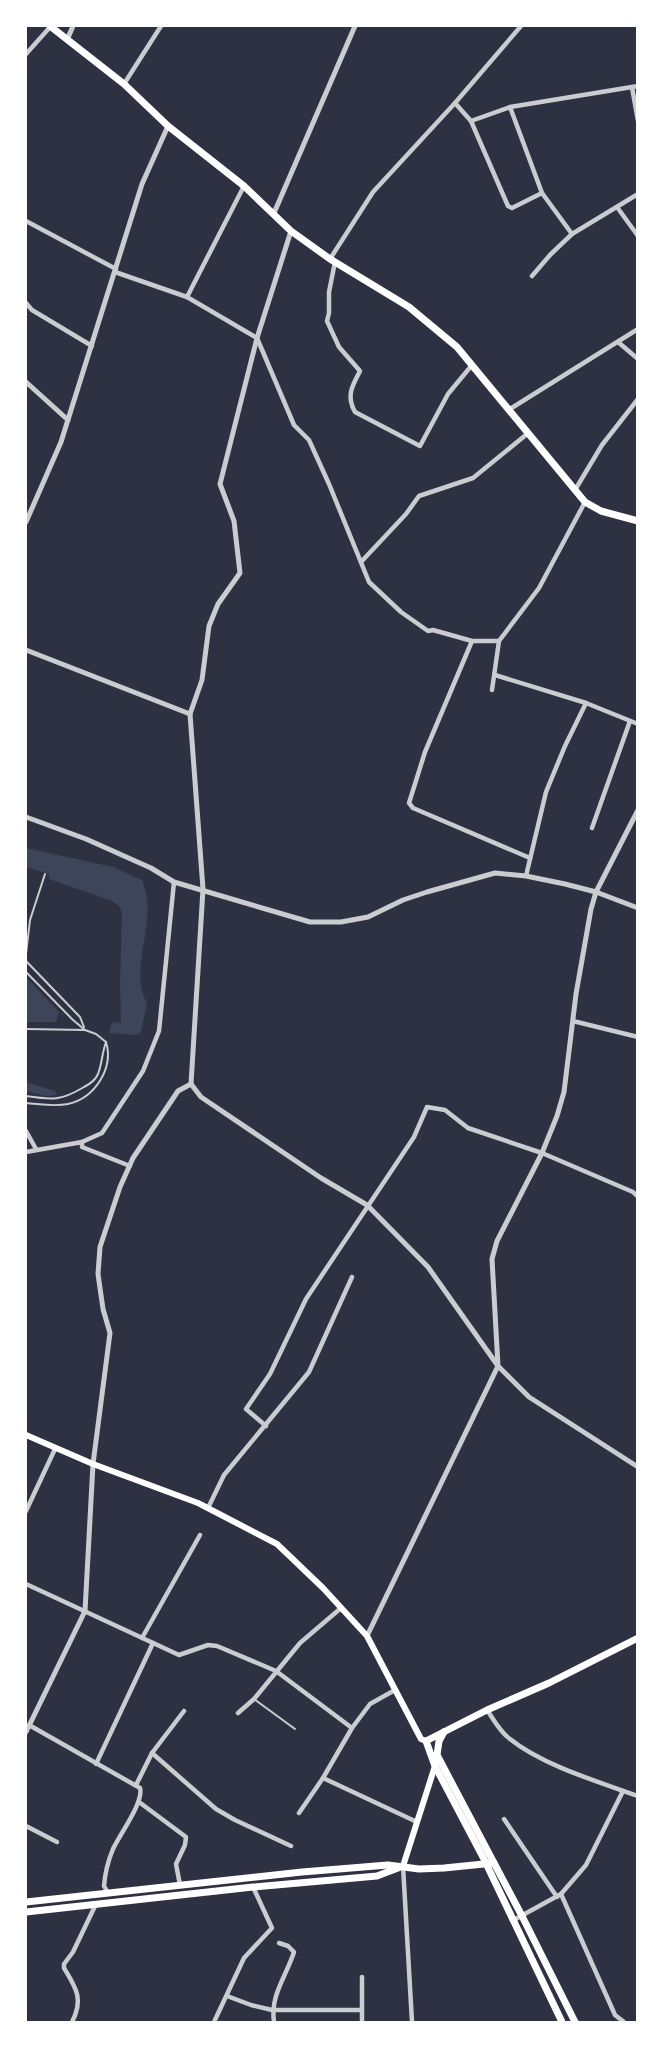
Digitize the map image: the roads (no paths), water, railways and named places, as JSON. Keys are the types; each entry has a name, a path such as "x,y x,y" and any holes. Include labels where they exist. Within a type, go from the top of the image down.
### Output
{"main road":[{"path":"51,26 124,84 168,126 244,186 291,231 409,307 457,347 585,502 601,511 638,522"},
{"path":"26,1436 208,1508 277,1544 368,1636 421,1739 426,1741 435,1766 562,2022"},
{"path":"426,1741 638,1638"},
{"path":"445,1730 439,1741 437,1755 575,2022"},
{"path":"404,1866 435,1766"},
{"path":"26,1902 302,1872 404,1866 418,1869 494,1863"},
{"path":"26,1912 377,1876 404,1866"}],"street":[{"path":"26,54 51,26"},
{"path":"67,40 73,26"},
{"path":"124,84 161,26"},
{"path":"274,213 355,26"},
{"path":"472,365 448,394 420,446 355,412 349,397 360,372 339,347 327,321 333,260 373,192 455,103 521,26"},
{"path":"471,121 510,107 635,87 638,121"},
{"path":"455,103 471,121 508,206 512,208 542,193"},
{"path":"510,107 542,193 572,234"},
{"path":"26,522 61,442 141,184 168,126"},
{"path":"187,297 244,186"},
{"path":"532,276 572,234 638,194"},
{"path":"617,207 638,236"},
{"path":"26,221 116,270 187,297 257,338 294,425 309,440 329,483 369,582 401,612 428,631 433,630 472,640 499,641"},
{"path":"291,231 257,338 220,484 234,520 240,573 218,604 209,626 202,680 190,714 203,889 191,1084 201,1097 321,1178 367,1205 428,1267 498,1366 529,1397 638,1467"},
{"path":"26,303 32,310 92,346"},
{"path":"510,410 638,329"},
{"path":"618,342 638,359"},
{"path":"26,382 68,420"},
{"path":"575,490 602,445 638,399"},
{"path":"361,562 406,514 419,496 473,478 527,434"},
{"path":"492,690 499,641 539,588 585,502"},
{"path":"472,640 425,752 409,803 413,808 530,858"},
{"path":"26,650 190,714"},
{"path":"495,675 586,703 638,724"},
{"path":"526,876 546,792 586,703"},
{"path":"592,828 630,721"},
{"path":"368,1636 498,1366 492,1259 497,1240 542,1153 564,1092 586,932 596,892 638,810"},
{"path":"26,817 86,839 151,868 174,882 310,922 341,922 368,917 403,900 495,873 526,876 596,892 638,908"},
{"path":"26,1152 82,1142 102,1133 143,1071 159,1031 174,882"},
{"path":"573,1021 638,1037"},
{"path":"26,1732 85,1611 93,1464 110,1333 103,1309 98,1274 100,1247 120,1187 130,1166 178,1091 191,1084"},
{"path":"266,1426 246,1409 270,1374 306,1299 414,1137 427,1107 445,1110 468,1128 542,1153 633,1192 638,1197"},
{"path":"26,1131 36,1149"},
{"path":"82,1142 82,1147 130,1166"},
{"path":"208,1508 224,1475 309,1372 352,1278"},
{"path":"26,1511 55,1449"},
{"path":"142,1638 200,1535"},
{"path":"26,1584 179,1655 208,1645 218,1646 276,1671 352,1728"},
{"path":"238,1713 254,1699 300,1642 341,1608"},
{"path":"96,1764 153,1643"},
{"path":"299,1813 323,1778 352,1728 370,1704 395,1690"},
{"path":"487,1710 509,1739 529,1751 554,1764 638,1796"},
{"path":"136,1785 152,1753 184,1711"},
{"path":"29,1725 136,1785 142,1791 139,1802 121,1833 107,1867 104,1886 108,1893"},
{"path":"152,1753 216,1809 291,1846"},
{"path":"323,1778 417,1822"},
{"path":"512,1921 559,1895 586,1865 623,1791"},
{"path":"139,1802 186,1838 176,1864 180,1885"},
{"path":"504,1819 559,1895 615,2015 624,2022"},
{"path":"26,1826 57,1842"},
{"path":"404,1866 412,2022"},
{"path":"214,2022 244,1958 272,1928 253,1887"},
{"path":"72,2022 78,2003 77,1990 64,1964 73,1952 97,1903"},
{"path":"274,2022 272,2010 279,1986 294,1952 288,1946 279,1943"},
{"path":"362,1977 362,2022"},
{"path":"227,1996 272,2010 362,2010"}],"lane":[{"path":"26,954 30,920 45,874"},
{"path":"26,961 80,1017 85,1030"},
{"path":"26,972 85,1030"},
{"path":"26,1029 91,1031 106,1042 108,1059 102,1078 83,1097 69,1104 54,1106 26,1103"},
{"path":"26,1096 57,1100 67,1097 92,1082 97,1077 106,1042"},
{"path":"254,1699 295,1729"}]}
